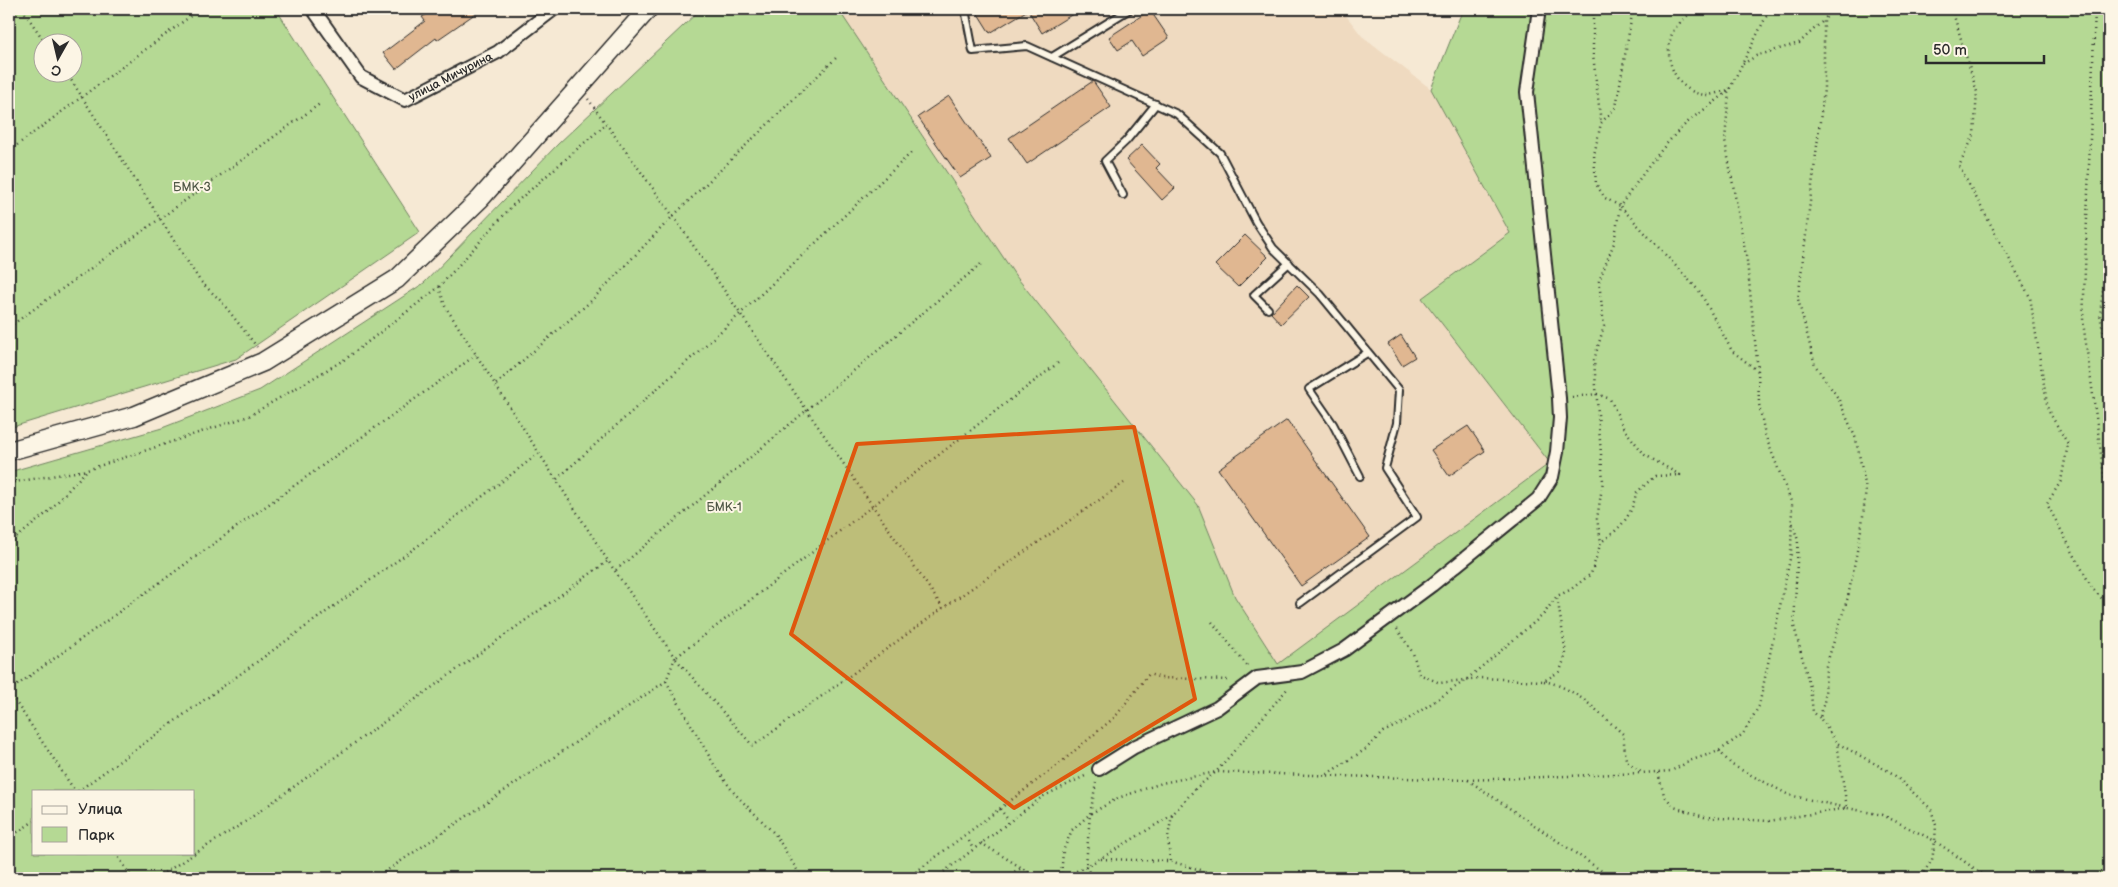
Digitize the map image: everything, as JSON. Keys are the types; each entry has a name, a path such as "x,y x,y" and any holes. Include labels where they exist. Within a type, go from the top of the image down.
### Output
{"main road":[{"path":"9,451 134,416 263,362 397,279 480,199 648,9"}],"street":[{"name":"улица Мичурина","path":"313,9 361,77 405,100 498,52 554,9"},
{"path":"1099,769 1134,747 1217,708 1257,678 1302,672 1344,650 1432,585 1538,499 1552,477 1557,452 1560,418 1526,92 1539,9"}],"lane":[{"path":"965,9 973,51 1028,46 1178,114 1220,153 1256,222 1274,248 1320,294 1399,390 1397,422 1386,468 1417,517 1300,603"},
{"path":"1052,57 1130,9"},
{"path":"1123,195 1105,161 1126,141 1156,104"},
{"path":"1268,309 1254,295 1289,263"},
{"path":"1360,476 1333,424 1309,389 1368,353"}],"path":[{"path":"22,9 38,32"},
{"path":"9,151 83,98 200,9"},
{"path":"1593,9 1593,55 1601,123 1594,155 1596,184 1605,198 1620,206 1700,292 1732,351 1758,371"},
{"path":"1601,123 1616,107 1632,9"},
{"path":"1695,9 1672,32 1667,51 1674,74 1690,90 1707,95 1729,90"},
{"path":"1327,774 1366,749 1384,732 1404,722 1466,680 1544,615 1557,596 1570,590 1591,574 1601,542 1597,519 1603,481 1594,360 1604,326 1599,281 1614,243 1620,206 1654,159 1694,117 1713,105 1729,90 1770,9"},
{"path":"1743,64 1756,56 1799,43 1824,20 1832,9"},
{"path":"1952,9 1977,92 1974,135 1959,166 2030,297 2048,410 2068,444 2061,481 2047,504 2092,588 2109,606"},
{"path":"2095,9 2083,322 2109,512"},
{"path":"1820,718 1825,698 1826,666 1848,597 1862,525 1866,489 1856,438 1838,398 1815,365 1798,299 1824,89 1824,20"},
{"path":"496,384 591,301 673,216 838,56"},
{"path":"73,82 200,281 221,301 256,343 263,362"},
{"path":"579,86 673,216 872,508 943,608"},
{"path":"1302,672 1216,772 1196,788 1172,815 1100,859 1062,878 1063,851 1072,830 1090,814 1118,798 1162,783 1216,772 1327,774 1468,780 1658,773 1671,771 1692,760 1719,751 1743,734 1758,706 1791,554 1792,504 1765,435 1759,404 1758,371 1747,261 1725,141 1729,90"},
{"path":"9,327 321,103"},
{"path":"557,478 740,314 911,153"},
{"path":"2109,236 2100,315 2109,364"},
{"path":"616,570 981,264"},
{"path":"440,287 445,306 496,384 538,454 557,478 608,561 675,658 753,746 943,608 1124,483"},
{"path":"75,790 9,692 476,354"},
{"path":"376,878 666,681 675,658 1058,364"},
{"path":"1558,398 1597,394 1610,399 1624,429 1645,455 1680,476 1655,476 1636,493 1634,506 1621,528 1601,542"},
{"path":"77,790 419,545 538,454"},
{"path":"9,544 48,512 87,470"},
{"path":"1791,521 1798,540 1794,626 1810,687 1813,712 1820,718 1837,744 1847,808"},
{"path":"195,854 242,824 608,561"},
{"path":"1544,681 1560,671 1566,654 1557,596"},
{"path":"1389,617 1413,653 1418,674 1440,683 1479,678 1544,681 1562,685 1580,697 1623,734 1626,760 1642,773"},
{"path":"1212,622 1257,678"},
{"path":"908,878 1059,764 1115,717 1149,674 1161,678 1213,681 1257,678"},
{"path":"666,681 716,768 735,794 775,834 802,878"},
{"path":"1837,744 1892,773 1931,809 1936,825 1932,860 1920,878"},
{"path":"1719,751 1732,765 1789,795 1883,815 1935,841 1988,878"},
{"path":"1085,878 1090,814 1099,769"},
{"path":"936,878 1042,797 1099,769"},
{"path":"1658,773 1664,795 1674,807 1704,817 1769,821 1847,808"},
{"path":"1468,780 1612,878"},
{"path":"1000,809 1009,821"},
{"path":"1170,862 1168,837 1172,815"},
{"path":"9,838 32,822"},
{"path":"969,841 973,849"},
{"path":"981,843 1036,878"},
{"path":"117,854 132,878"},
{"path":"156,878 194,854"},
{"path":"1100,859 1170,862 1228,878"},
{"path":"1086,866 1092,878"},
{"path":"1001,878 1022,868"},
{"path":"1983,878 2012,878"}],"highlighted area":[{"path":"1134,427 1195,699 1014,808 791,634 857,444"}],"shaded area":[{"path":"838,9 1341,9 1362,36 1431,89 1510,233 1422,298 1550,463 1278,665 1235,597 1198,505 1015,275"}],"green space":[{"name":"БМК-3","path":"9,9 276,9 420,232 236,359 9,428"},
{"name":"БМК-1","path":"701,9 838,9 1015,275 1198,505 1235,597 1278,664 1550,463 1422,298 1510,233 1431,89 1463,9 2109,9 2109,878 9,878 9,472 162,428 260,390 424,283 558,144"}],"building":[{"path":"436,9 482,9 437,40 436,38 396,69 383,53 425,21 422,17"},
{"path":"975,9 1081,9 1042,33 1028,10 990,33"},
{"path":"1150,10 1169,38 1142,56 1132,41 1118,50 1109,37"},
{"path":"1093,81 1111,107 1027,164 1009,138"},
{"path":"949,96 991,158 960,178 918,117"},
{"path":"1142,145 1160,164 1156,168 1175,188 1162,200 1126,160"},
{"path":"1245,235 1268,257 1238,287 1215,265"},
{"path":"1297,285 1309,297 1281,324 1271,313"},
{"path":"1401,335 1415,357 1402,365 1388,344"},
{"path":"1287,420 1370,537 1301,586 1218,469"},
{"path":"1468,426 1485,451 1449,476 1431,450"}]}
